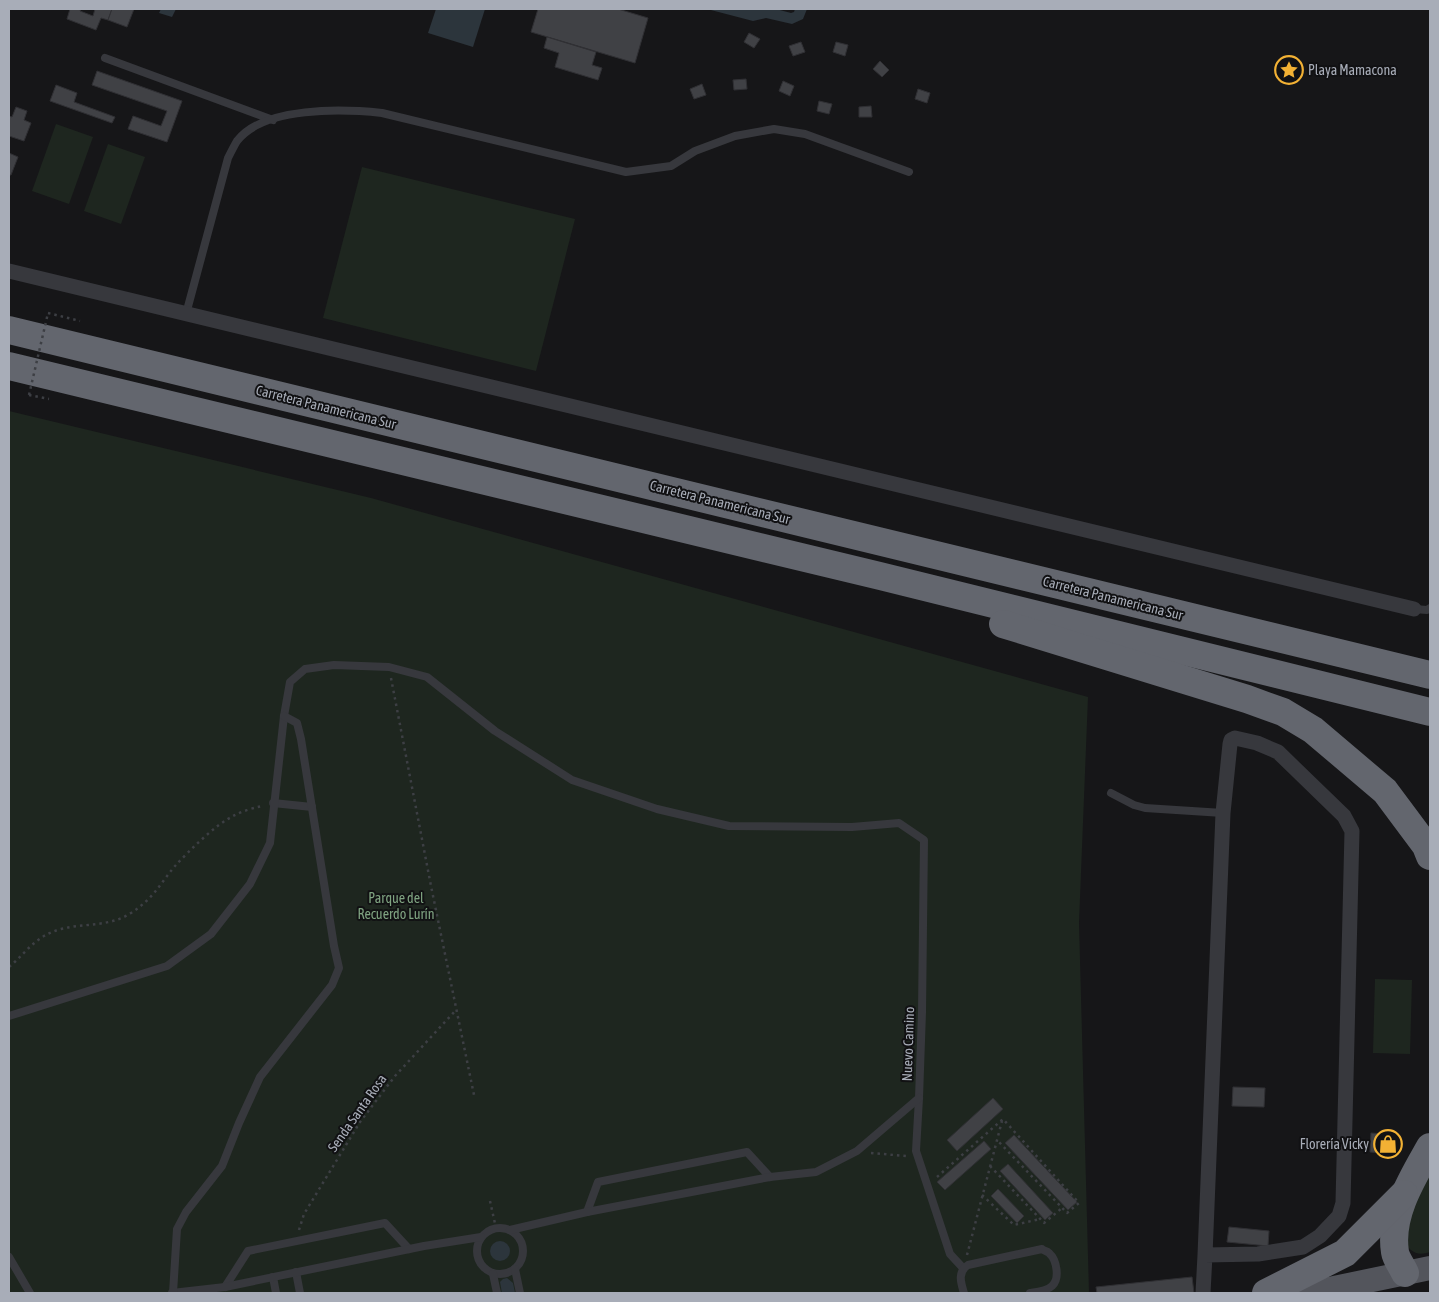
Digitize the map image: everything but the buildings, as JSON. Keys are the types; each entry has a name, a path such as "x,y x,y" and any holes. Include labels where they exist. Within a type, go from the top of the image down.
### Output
{"highway":[{"name":"Carretera Panamericana Sur","path":"9,330 1430,675"},
{"path":"9,366 880,576 1430,712"},
{"path":"880,576 1007,625 1247,699 1283,712 1313,730 1385,791 1426,846 1430,856"},
{"path":"1417,1270 1395,1253 1395,1230 1404,1194 1430,1147"},
{"path":"1266,1293 1345,1252 1404,1194"}],"main road":[{"path":"1310,1293 1417,1270"}],"street":[{"path":"9,272 1414,608"},
{"path":"1203,1293 1204,1255 1223,813 1230,744 1231,740 1235,738 1257,743 1278,752 1344,816 1352,831 1343,1203 1339,1216 1320,1236 1303,1247 1258,1254 1204,1255"}],"lane":[{"path":"105,58 274,120"},
{"path":"186,314 228,158 238,140 256,126 314,111 347,110 382,113 626,172 671,166 695,151 735,136 774,129 805,134 909,172"},
{"path":"1414,608 1427,610 1430,608"},
{"path":"9,1016 167,966 211,934 250,884 270,843 273,803 290,682 305,669 334,665 389,667"},
{"name":"Nuevo Camino","path":"389,667 427,677 495,731 572,780 657,810 729,826 852,827 899,823 924,840 919,1098 916,1151 950,1254 963,1268"},
{"path":"284,716 297,723 301,740 339,968 332,985 260,1077 238,1122 222,1166 186,1212 177,1229 173,1293 225,1287 409,1249 481,1237"},
{"path":"1111,793 1134,805 1145,808 1223,813"},
{"path":"273,803 312,807"},
{"path":"510,1230 516,1234 523,1246 521,1261 515,1269 506,1274 493,1274 486,1270 478,1259 476,1251 481,1237 486,1232 496,1228 510,1230 587,1212 770,1178 816,1172 857,1151 919,1098"},
{"path":"587,1212 598,1182 747,1152 770,1178"},
{"path":"225,1287 248,1251 296,1241 385,1223 409,1249"},
{"path":"964,1293 961,1283 963,1268 1042,1249 1050,1253 1055,1264 1057,1275 1055,1283 1050,1288 1030,1293"},
{"path":"9,1257 30,1293"},
{"path":"515,1269 520,1293"},
{"path":"296,1272 300,1293"},
{"path":"493,1274 497,1293"},
{"path":"273,1277 276,1293"}],"path":[{"path":"51,399 29,395 48,313 80,321"},
{"path":"389,667 474,1095"},
{"path":"9,967 28,947 44,936 60,929 108,923 128,915 147,902 175,867 202,839 233,816 273,803"},
{"name":"Senda Santa Rosa","path":"296,1241 304,1214 360,1122 395,1076 456,1010"},
{"path":"963,1268 1003,1119"},
{"path":"927,1185 1003,1119"},
{"path":"997,1140 1067,1213 1080,1203 1003,1119"},
{"path":"857,1151 917,1156"},
{"path":"990,1166 1044,1223 1062,1208"},
{"path":"982,1195 1014,1225 1040,1219"},
{"path":"490,1200 496,1228"}],"green space":[{"path":"56,124 93,137 69,204 32,191"},
{"path":"108,144 145,157 121,224 84,211"},
{"path":"362,167 575,219 536,371 323,318"},
{"name":"Parque del Recuerdo Lurín","path":"9,411 371,498 1088,697 1079,923 1089,1293 9,1293"},
{"path":"1375,979 1412,980 1410,1054 1373,1053"},
{"path":"1430,1173 1430,1252 1415,1253 1405,1242 1411,1207"}],"shaded area":[{"path":"161,9 176,9 172,17 159,13"},
{"path":"436,9 485,9 473,47 428,33"},
{"path":"707,9 776,9 791,13 795,9 807,9 803,19 792,24 766,18 753,21"},
{"path":"500,1241 507,1244 510,1251 507,1258 500,1261 493,1258 490,1251 493,1244"},
{"path":"507,1278 513,1283 515,1293 502,1293 500,1282"}],"place":[{"name":"Playa Mamacona","path":"1289,70"},
{"name":"Florería Vicky","path":"1388,1144"}]}
